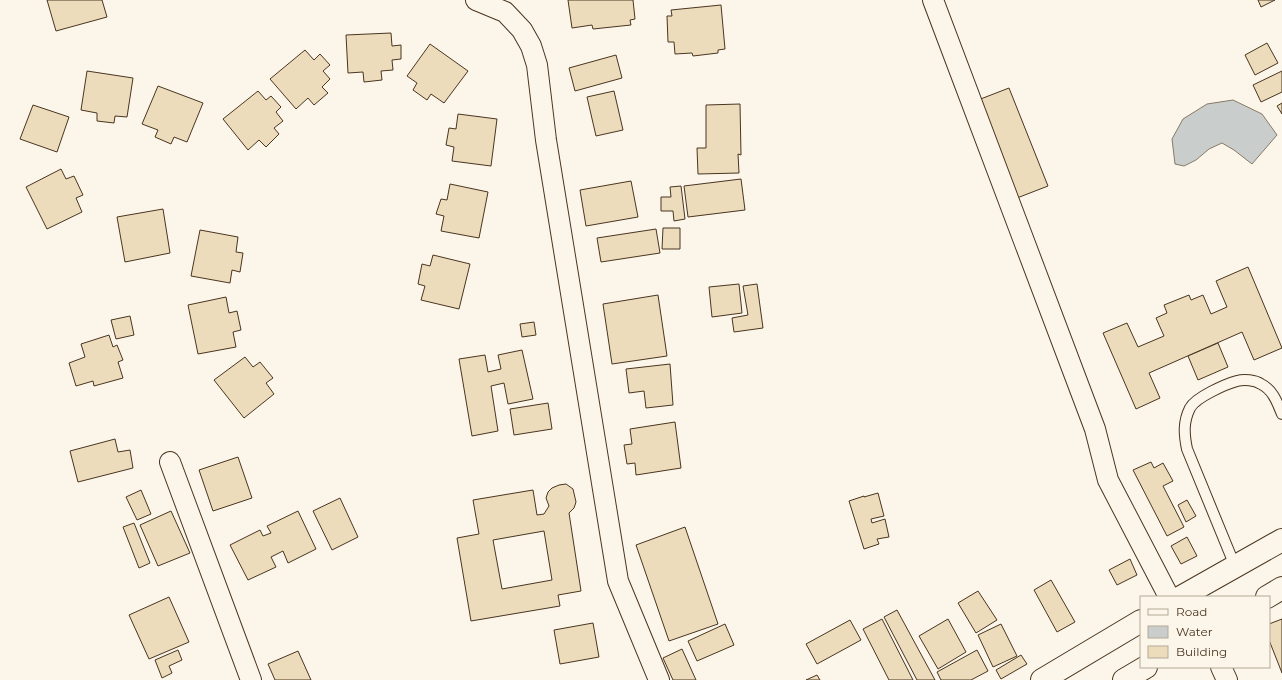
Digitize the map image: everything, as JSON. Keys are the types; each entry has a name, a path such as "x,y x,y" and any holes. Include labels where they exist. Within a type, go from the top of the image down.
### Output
{"highway":[{"path":"1180,596 1282,540"},
{"path":"1269,596 1282,588"},
{"path":"1042,680 1140,622"},
{"path":"1124,680 1144,668"}],"street":[{"path":"476,0 505,12 522,30 531,46 536,65 546,140 618,581 659,680"},
{"path":"932,0 1095,429 1108,480 1180,596"},
{"path":"170,462 251,680"},
{"path":"1221,668 1227,680"}],"lane":[{"path":"1235,566 1187,449 1184,435 1184,421 1191,406 1204,395 1238,381 1261,383 1270,390 1282,414"}],"water":[{"path":"1233,100 1262,114 1277,135 1252,164 1222,143 1209,149 1196,160 1184,166 1175,164 1172,139 1183,119 1207,104"}],"building":[{"path":"47,0 102,0 107,17 56,31"},
{"path":"568,0 633,0 635,19 630,20 631,25 593,29 592,25 572,28"},
{"path":"1258,0 1275,0 1261,7"},
{"path":"721,5 725,49 718,50 718,53 693,56 692,53 675,54 674,42 668,42 667,16 672,16 671,10"},
{"path":"391,33 392,46 401,45 401,59 392,60 393,70 381,71 382,80 364,82 363,72 348,73 346,35"},
{"path":"1267,43 1278,63 1255,75 1245,55"},
{"path":"430,44 468,71 444,103 431,94 427,100 413,90 417,83 407,76"},
{"path":"305,50 314,60 320,54 330,65 323,71 330,79 322,87 328,93 314,105 308,98 296,109 270,79"},
{"path":"616,55 622,78 575,91 569,68"},
{"path":"87,71 133,78 127,117 115,116 114,123 97,121 97,113 81,110"},
{"path":"1282,71 1282,92 1261,102 1253,85"},
{"path":"158,86 203,103 187,142 174,137 171,144 155,137 158,130 142,124"},
{"path":"1009,88 1048,186 1017,198 978,100"},
{"path":"258,91 266,100 271,96 281,107 276,112 283,121 274,128 279,134 266,147 259,140 248,150 223,119"},
{"path":"614,91 623,130 596,136 587,97"},
{"path":"1282,103 1282,114 1277,106"},
{"path":"740,104 741,155 738,154 739,173 698,174 697,148 706,148 706,105"},
{"path":"33,105 69,117 57,152 20,139"},
{"path":"458,114 497,119 491,166 452,161 454,147 446,145 449,128 456,129"},
{"path":"61,169 66,179 74,176 83,195 76,198 82,212 47,229 26,187"},
{"path":"741,179 745,210 688,217 684,186"},
{"path":"631,181 638,217 586,226 580,190"},
{"path":"450,184 488,192 479,238 441,231 444,216 436,214 441,199 447,200"},
{"path":"681,186 685,219 674,221 673,211 661,211 661,197 671,197 670,187"},
{"path":"163,209 170,253 125,262 117,217"},
{"path":"663,228 680,228 680,249 662,249"},
{"path":"656,229 660,253 601,262 597,238"},
{"path":"200,230 238,237 236,252 243,253 240,272 232,270 230,283 191,276"},
{"path":"433,255 470,264 459,309 421,300 425,286 418,284 422,264 430,266"},
{"path":"1248,267 1282,348 1254,360 1242,332 1149,373 1160,398 1136,409 1103,333 1127,323 1138,347 1164,336 1156,318 1167,313 1164,305 1189,295 1191,300 1203,295 1211,314 1227,307 1216,281"},
{"path":"739,284 742,313 712,317 709,287"},
{"path":"757,284 763,328 734,332 732,318 748,315 743,286"},
{"path":"658,295 667,356 612,364 603,304"},
{"path":"226,297 229,313 237,311 241,330 233,332 236,347 198,354 188,305"},
{"path":"130,316 134,335 116,339 111,320"},
{"path":"534,322 536,335 522,337 520,324"},
{"path":"109,335 113,347 117,345 123,360 118,362 123,378 94,386 93,381 76,386 69,363 85,357 81,344"},
{"path":"1218,343 1228,367 1198,380 1188,356"},
{"path":"522,350 533,399 508,404 504,383 491,386 498,431 472,436 459,359 485,355 488,372 501,369 498,355"},
{"path":"245,357 253,367 260,362 273,378 266,383 274,394 244,418 214,380"},
{"path":"670,364 673,405 646,408 644,391 629,393 626,369"},
{"path":"548,403 552,429 514,435 510,409"},
{"path":"675,422 681,468 636,475 635,463 627,464 624,445 632,444 630,429"},
{"path":"115,439 118,452 130,450 133,468 78,482 70,451"},
{"path":"238,457 252,498 213,511 199,470"},
{"path":"1151,462 1154,468 1163,463 1173,481 1163,486 1184,527 1167,536 1133,470"},
{"path":"566,484 573,489 576,502 574,508 569,513 581,591 558,595 560,606 471,621 457,538 479,534 473,500 533,490 537,515 544,514 549,506 546,498 548,492 552,488","holes":["544,531 552,580 502,589 493,540"]},
{"path":"141,490 151,514 137,520 126,497"},
{"path":"878,493 884,516 871,519 872,523 885,519 889,537 877,539 879,544 864,549 849,501"},
{"path":"340,498 358,537 332,550 313,511"},
{"path":"1187,500 1196,516 1186,522 1178,505"},
{"path":"171,511 190,553 158,566 140,525"},
{"path":"298,511 316,549 288,563 283,551 271,557 276,567 248,580 230,545 260,530 263,536 271,533 267,526"},
{"path":"134,523 150,563 139,568 123,527"},
{"path":"685,527 718,624 669,641 636,545"},
{"path":"1187,537 1197,556 1181,564 1171,546"},
{"path":"1130,559 1137,575 1117,585 1109,570"},
{"path":"1051,580 1075,622 1057,632 1034,590"},
{"path":"978,591 997,620 976,633 958,603"},
{"path":"169,597 189,642 149,659 129,615"},
{"path":"897,610 935,680 917,680 884,617"},
{"path":"882,619 913,680 889,680 863,629"},
{"path":"948,619 966,652 938,669 919,636"},
{"path":"1282,619 1282,673 1270,643 1270,624"},
{"path":"850,620 861,640 817,664 806,644"},
{"path":"593,623 599,657 560,664 554,630"},
{"path":"725,624 734,645 697,661 688,641"},
{"path":"1001,624 1017,656 993,667 978,635"},
{"path":"682,649 696,680 673,680 663,658"},
{"path":"178,650 182,660 169,666 172,673 162,678 155,660"},
{"path":"977,650 988,671 971,680 941,680 937,672"},
{"path":"298,651 311,680 275,680 268,664"},
{"path":"1021,655 1027,664 1001,679 996,670"},
{"path":"817,675 820,680 806,680"}]}
